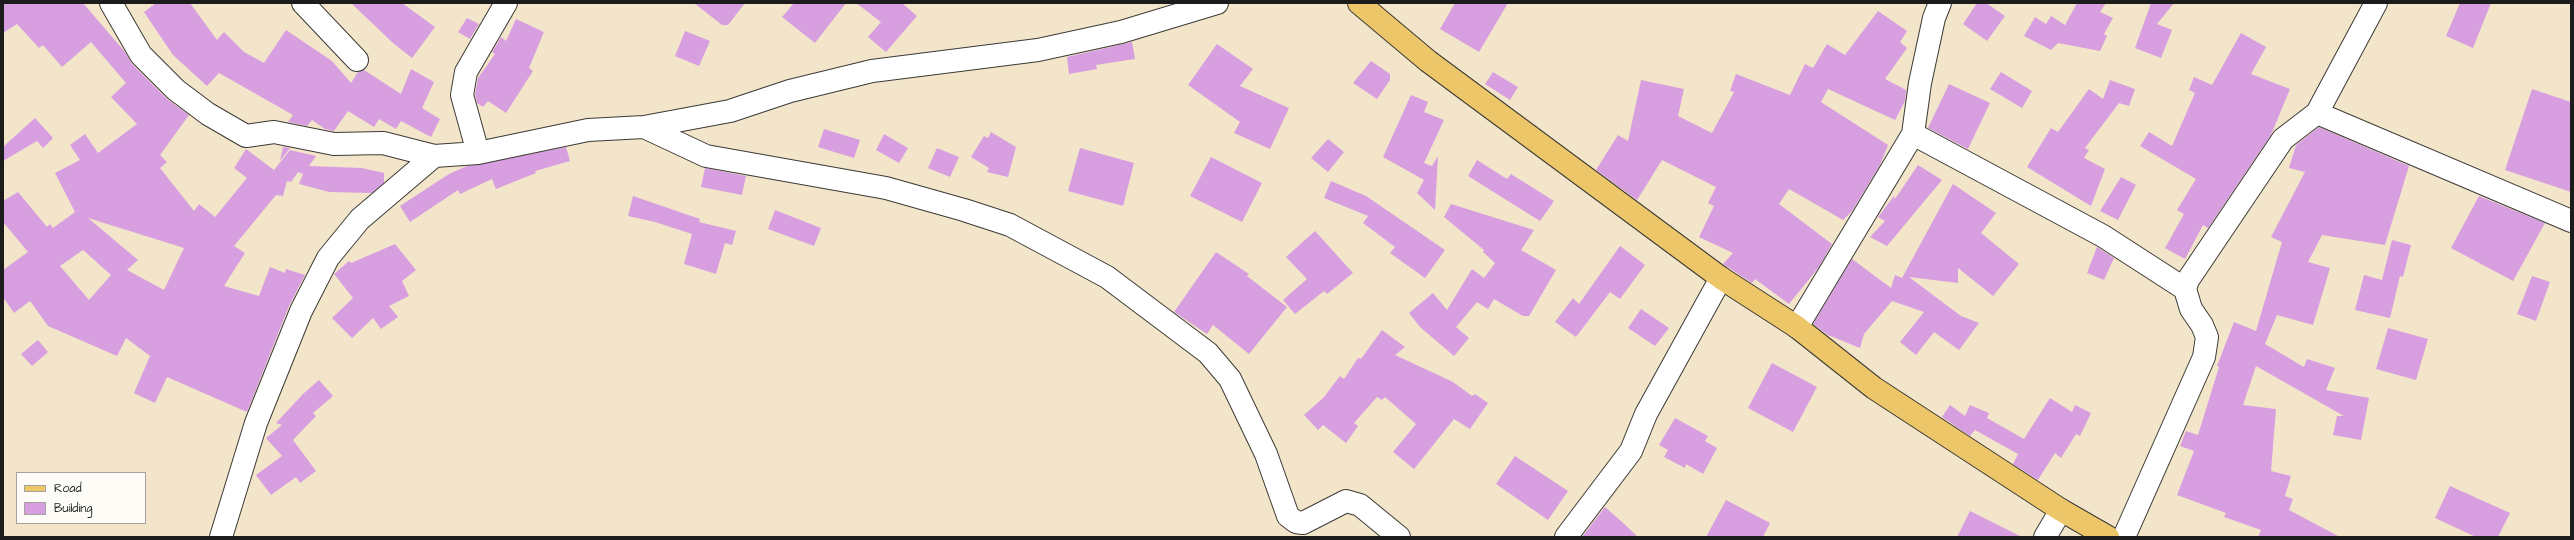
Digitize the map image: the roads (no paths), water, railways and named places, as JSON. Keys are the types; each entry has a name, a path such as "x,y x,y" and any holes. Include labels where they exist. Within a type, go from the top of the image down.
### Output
{"main road":[{"path":"1359,3 1428,61 1721,278 1796,327 1874,388 2061,510 2108,537"}],"street":[{"path":"304,3 357,60"},
{"path":"478,153 462,95 466,72 506,3"},
{"path":"116,5 141,55 176,90 208,114 246,136 274,132 334,144 383,143 434,156 478,153 588,130 644,127 730,111 790,91 872,71 1038,50 1121,32 1217,3"},
{"path":"1796,327 1913,134 1920,83 1934,18 1940,3"},
{"path":"2184,289 2188,280 2283,139 2317,113 2376,3"},
{"path":"2317,113 2571,221"},
{"path":"644,127 706,156 886,188 964,210 1010,225 1107,277 1208,353 1230,379 1266,454 1288,516 1296,522 1303,523 1346,500 1360,504 1399,537"},
{"path":"1913,134 2103,236 2184,289 2191,309 2202,325 2207,337 2204,357 2124,537"},
{"path":"221,537 256,422 301,311 328,258 360,219 434,156"},
{"path":"1566,537 1631,451 1646,414 1721,278"},
{"path":"2045,537 2061,510"}]}
